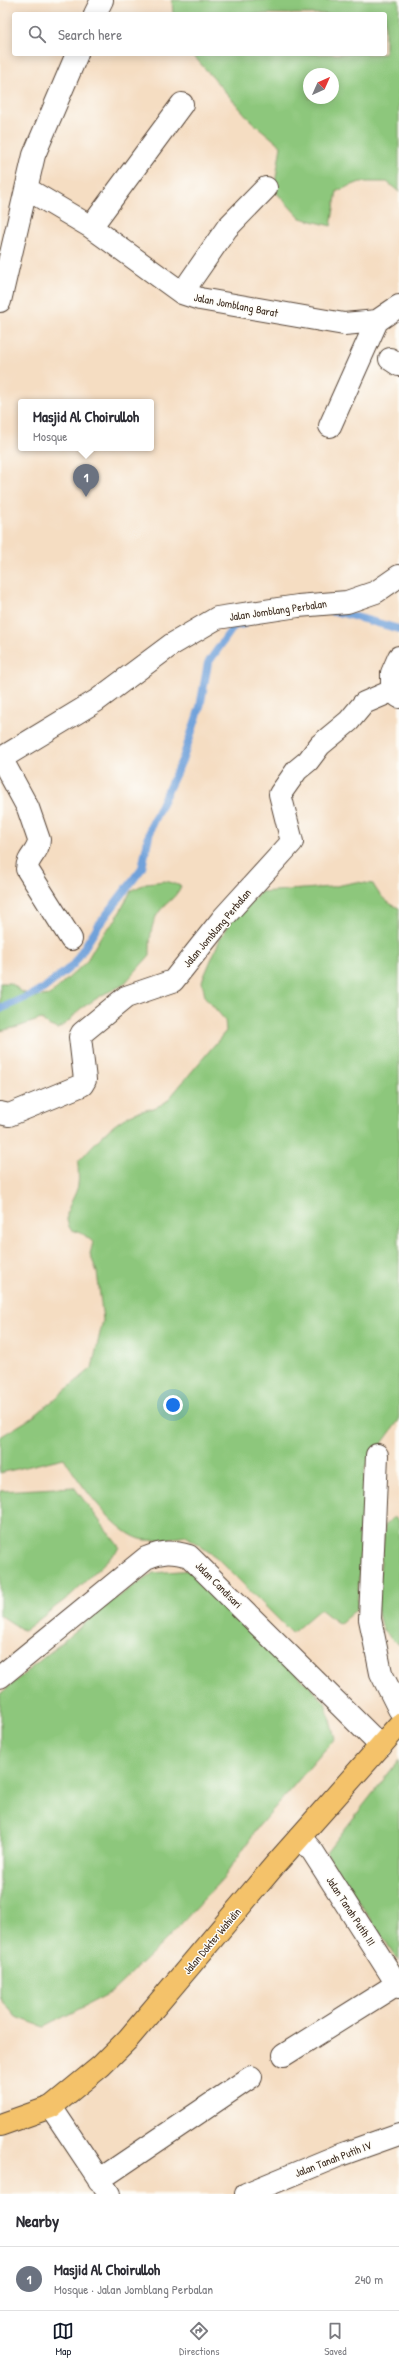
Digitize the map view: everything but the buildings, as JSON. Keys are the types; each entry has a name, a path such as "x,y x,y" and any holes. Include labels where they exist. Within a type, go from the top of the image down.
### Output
{"highway":[{"name":"Jalan Dokter Wahidin","path":"0,2126 51,2106 101,2066 128,2039 300,1837 399,1725"}],"street":[{"path":"97,12 102,0"},
{"path":"0,301 34,155 75,56"},
{"path":"91,227 114,193 152,146 182,104"},
{"path":"182,293 227,228 266,188"},
{"name":"Jalan Jomblang Barat","path":"27,189 91,227 182,293 217,303 344,324 377,321 399,306"},
{"path":"330,426 377,321"},
{"name":"Jalan Jomblang Perbalan","path":"71,939 27,869 30,856 39,846 39,840 28,808 0,758 96,701 171,645 218,618 298,606 347,602 376,592 399,576"},
{"name":"Jalan Jomblang Perbalan","path":"0,1113 9,1115 82,1085 85,1080 80,1037 82,1033 126,997 166,985 173,981 223,918 292,842 280,794 297,770 308,761 329,736 349,720 364,703 396,694 392,673 399,657"},
{"path":"377,1455 370,1619 381,1673 399,1709"},
{"name":"Jalan Candisari","path":"0,1677 146,1558 160,1552 173,1551 189,1556 381,1746"},
{"name":"Jalan Tanah Putih III","path":"300,1837 313,1852 398,1986"},
{"path":"284,2056 398,1986"},
{"path":"51,2106 104,2187 250,2077"},
{"name":"Jalan Tanah Putih IV","path":"246,2194 340,2155 399,2134"}],"green space":[{"path":"172,0 399,0 399,192 387,182 360,182 337,191 331,226 300,218 274,190 281,146 251,121 194,56 387,56 387,12 173,12"},
{"path":"165,881 181,886 176,894 157,915 151,934 150,955 123,985 104,994 80,1009 69,1021 58,1029 50,1026 41,1019 18,1027 0,1031 0,983 11,983 22,992 36,997 50,995 86,962 101,936 115,921 131,891 146,883"},
{"path":"356,882 373,884 383,898 390,904 399,908 399,1420 365,1467 365,1493 357,1609 339,1624 320,1609 292,1633 216,1557 186,1536 161,1540 146,1540 135,1537 124,1530 100,1507 78,1480 64,1458 0,1473 0,1437 33,1417 92,1368 103,1320 97,1272 90,1254 93,1242 83,1234 71,1230 67,1218 67,1213 78,1185 78,1162 102,1136 122,1119 135,1113 157,1107 167,1101 226,1031 225,1020 205,997 202,981 220,939 233,918 260,892 331,887"},
{"path":"74,1487 120,1548 71,1595 24,1631 0,1615 0,1491"},
{"path":"394,1517 399,1521 399,1646 382,1629 376,1606 385,1525"},
{"path":"192,1570 325,1702 335,1738 258,1827 225,1876 170,1936 112,1992 44,2027 16,2017 0,1998 0,1694 110,1602 153,1573"},
{"path":"399,1760 399,1962 326,1853"}],"waterway":[{"path":"333,612 338,612 399,629"},
{"path":"0,1009 42,990 73,965 98,926 142,868 151,826 183,758 200,707 208,663 234,626 244,624"}],"place":[{"name":"Masjid Al Choirulloh","path":"86,497"}]}
